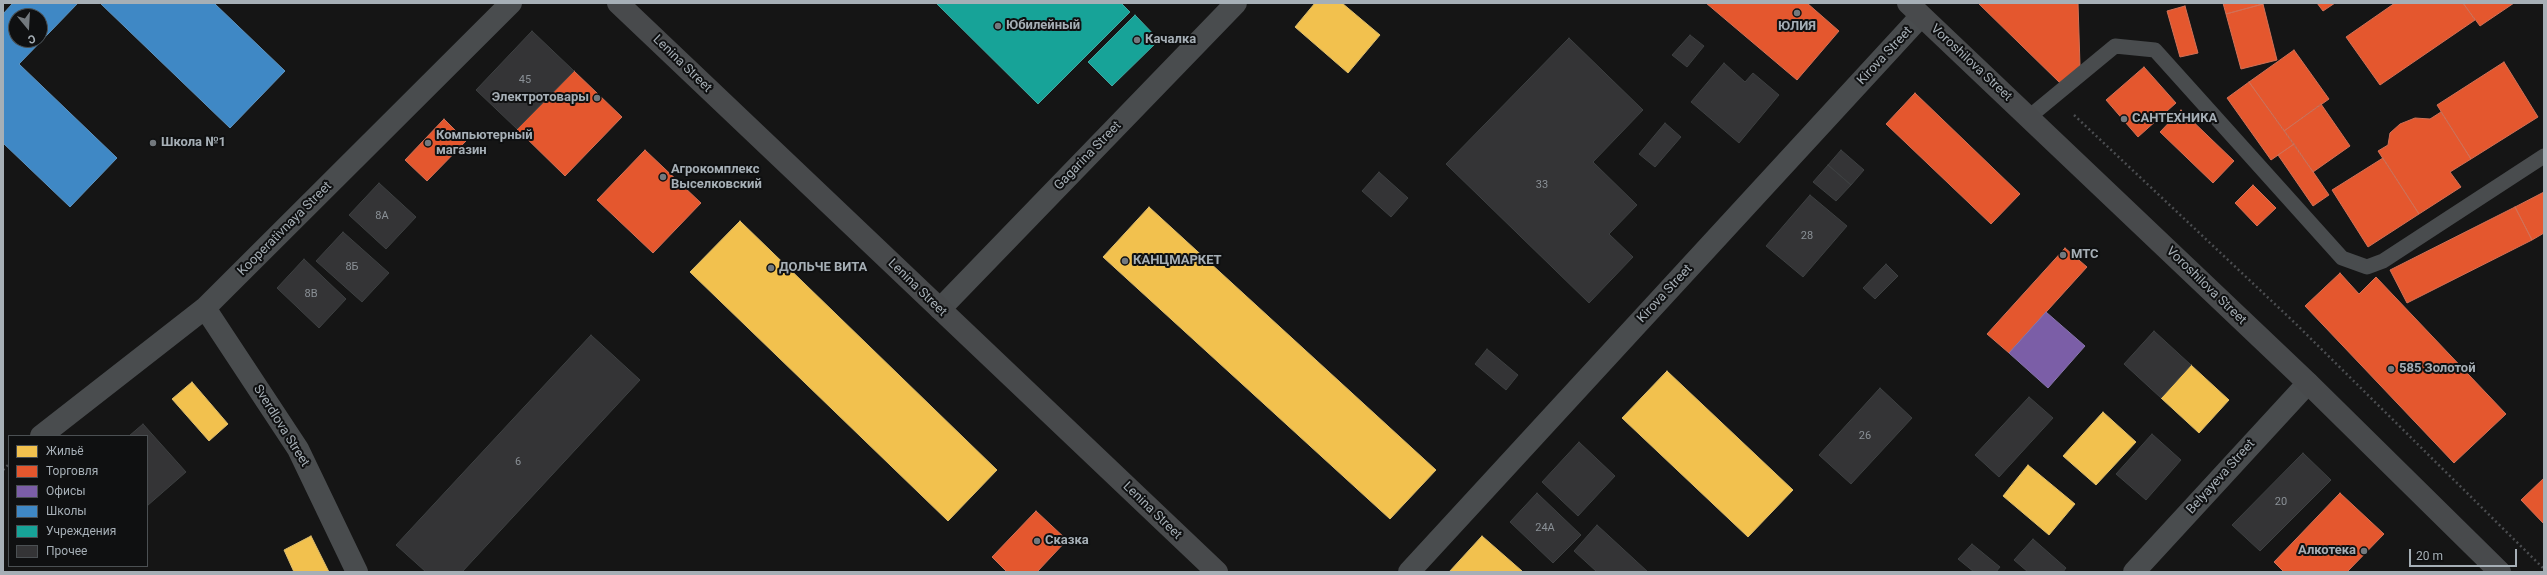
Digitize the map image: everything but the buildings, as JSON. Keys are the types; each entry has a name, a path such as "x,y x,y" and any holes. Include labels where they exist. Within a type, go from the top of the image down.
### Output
{"main road":[{"name":"Lenina Street","path":"618,3 1217,572"},
{"name":"Voroshilova Street","path":"1915,10 2308,383 2500,572"}],"street":[{"name":"Kooperativnaya Street","path":"42,435 205,308 511,3"},
{"name":"Gagarina Street","path":"940,309 1236,3"},
{"name":"Kirova Street","path":"1409,572 1915,10"},
{"name":"Sverdlova Street","path":"205,308 298,449 357,572"},
{"name":"Belyayeva Street","path":"2134,572 2308,383"}],"lane":[{"path":"2029,117 2115,46 2155,50 2342,258 2367,267 2383,261 2544,156"}],"place":[{"name":"ЮЛИЯ","path":"1797,13"},
{"name":"Юбилейный","path":"998,26"},
{"name":"Качалка","path":"1137,40"},
{"name":"Электротовары","path":"597,98"},
{"name":"САНТЕХНИКА","path":"2124,119"},
{"name":"Школа №1","path":"153,143"},
{"name":"Компьютерный магазин","path":"428,143"},
{"name":"Агрокомплекс Выселковский","path":"663,177"},
{"name":"МТС","path":"2063,255"},
{"name":"КАНЦМАРКЕТ","path":"1125,261"},
{"name":"ДОЛЬЧЕ ВИТА","path":"771,268"},
{"name":"585 Золотой","path":"2391,369"},
{"name":"Сказка","path":"1037,541"},
{"name":"Алкотека","path":"2364,551"}]}
